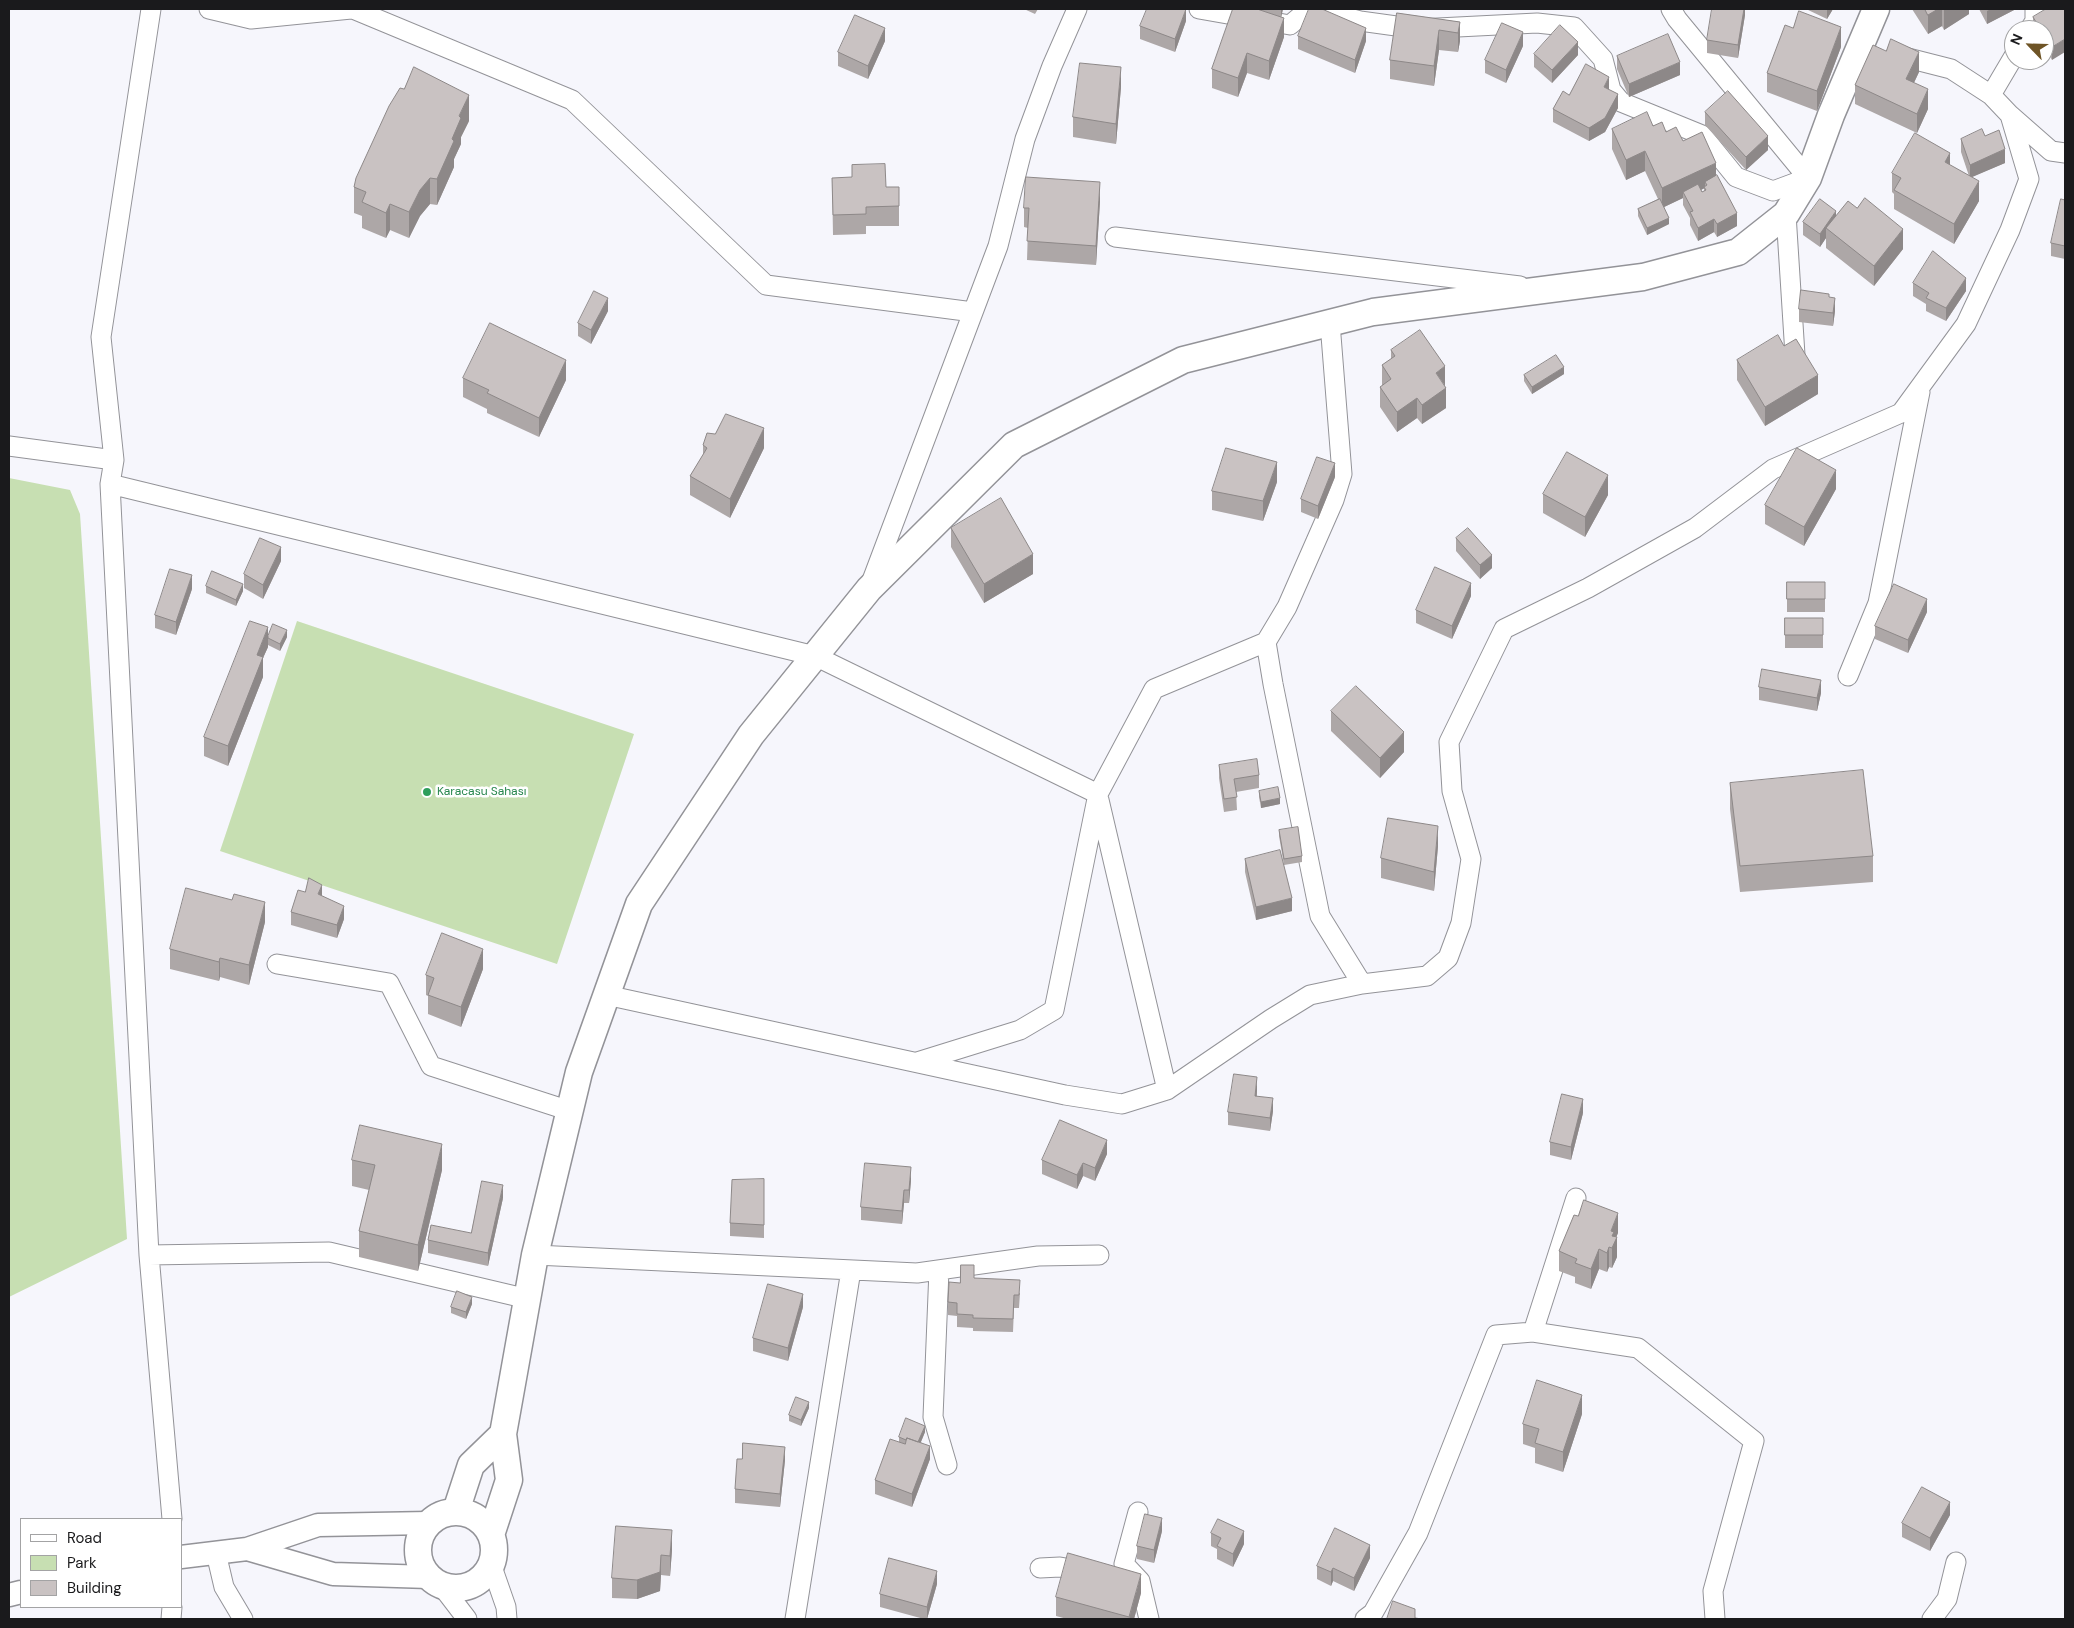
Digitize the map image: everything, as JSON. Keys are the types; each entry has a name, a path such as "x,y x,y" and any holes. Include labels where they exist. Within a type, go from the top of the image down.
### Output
{"main road":[{"path":"491,1535 509,1480 503,1434 535,1255 579,1072 639,904 751,735 869,589 1014,445 1184,360 1373,312 1644,277 1738,252 1786,214 1808,178 1831,115 1876,9"},
{"path":"456,1511 471,1465 503,1434"},
{"path":"456,1511 470,1514 483,1522 491,1535 494,1550 491,1564 483,1577 470,1585 456,1588 435,1581 420,1565 417,1550 420,1535 428,1523 441,1514 456,1511"}],"street":[{"path":"151,9 101,337 114,460 110,484 148,1256 172,1518"},
{"path":"209,9 250,19 352,9 572,100 766,285 973,312"},
{"path":"869,589 998,246 1025,139 1052,66 1078,9"},
{"path":"1199,9 1290,25 1309,9"},
{"path":"1314,9 1360,21 1418,29 1537,23 1574,27 1602,59 1611,90 1620,102 1702,135 1736,177 1773,191 1808,178 1727,81 1671,9"},
{"path":"1860,46 1950,69 1991,95 2010,115 2060,155"},
{"path":"1991,95 2006,70"},
{"path":"606,995 1065,1095 1122,1104 1167,1090 1271,1019 1310,995 1362,984 1428,976 1448,958 1461,923 1471,859 1452,791 1449,742 1504,630 1588,588 1696,528 1773,469 1902,412 1966,324 2010,230 2029,179 2010,115"},
{"path":"1786,214 1794,355"},
{"path":"1115,237 1545,289"},
{"path":"914,1063 1020,1030 1054,1010 1098,794 1154,689 1266,642 1291,599 1331,508 1342,474 1330,323"},
{"path":"1848,676 1878,603 1922,386"},
{"path":"9,446 114,460"},
{"path":"110,484 815,656 1098,794"},
{"path":"1266,642 1320,916 1362,984"},
{"path":"1098,794 1167,1090"},
{"path":"277,964 389,983 432,1066 570,1110"},
{"path":"1533,1332 1576,1198"},
{"path":"148,1256 330,1252 528,1299"},
{"path":"535,1255 918,1272 1038,1256 1099,1255"},
{"path":"795,1619 851,1270"},
{"path":"939,1270 933,1417 947,1465"},
{"path":"1366,1619 1373,1613 1418,1533 1496,1335 1533,1332 1638,1348 1754,1441 1714,1591 1715,1619"},
{"path":"1138,1512 1124,1564 1140,1581 1149,1619"},
{"path":"182,1557 247,1549 318,1525 428,1523"},
{"path":"247,1549 332,1574 435,1581 467,1619"},
{"path":"216,1552 224,1587 243,1619"},
{"path":"1932,1619 1947,1599 1956,1562"},
{"path":"491,1564 506,1607 507,1619"},
{"path":"1040,1568 1060,1567 1140,1581"}],"green space":[{"path":"9,478 70,490 80,514 127,1239 9,1297"},
{"name":"Karacasu Sahası","path":"297,621 634,734 557,964 220,851"}],"building":[{"path":"1147,9 1186,9 1175,39 1140,26"},
{"path":"1233,9 1257,9 1284,18 1269,61 1247,53 1238,78 1212,69"},
{"path":"1309,9 1322,9 1366,28 1355,60 1298,36"},
{"path":"1712,9 1744,9 1738,45 1707,40"},
{"path":"1925,9 1938,9 1928,15"},
{"path":"2046,9 2065,9 2065,39 2054,46 2054,20 2035,20 2033,17"},
{"path":"1799,11 1841,27 1817,91 1767,73 1785,25 1793,28"},
{"path":"1397,13 1460,22 1458,33 1439,30 1434,66 1390,60"},
{"path":"855,15 885,28 868,66 838,52"},
{"path":"1502,23 1523,32 1506,70 1485,60"},
{"path":"1560,25 1578,42 1552,70 1534,54"},
{"path":"1668,34 1680,62 1629,84 1617,56"},
{"path":"1891,39 1919,52 1906,79 1928,89 1917,114 1855,85 1873,45 1886,51"},
{"path":"1080,63 1121,67 1116,124 1073,117"},
{"path":"1586,64 1609,77 1604,87 1618,94 1605,118 1589,128 1553,109 1563,91 1569,95"},
{"path":"414,67 469,95 459,116 461,118 452,139 454,141 437,179 430,178 420,190 409,212 390,204 386,213 362,202 366,192 354,187 356,178 389,106 400,88 404,89"},
{"path":"1728,91 1768,136 1746,157 1705,112"},
{"path":"1647,112 1653,126 1662,122 1666,132 1676,127 1683,141 1702,132 1716,163 1662,188 1645,151 1626,160 1612,129"},
{"path":"1982,129 1985,136 1999,130 2005,149 1970,165 1961,139"},
{"path":"1915,133 1950,153 1945,162 1979,181 1954,224 1894,190 1901,178 1892,173"},
{"path":"885,164 886,187 899,187 899,206 866,207 866,214 833,215 832,178 852,177 852,165"},
{"path":"1717,175 1737,213 1717,224 1714,219 1698,228 1690,212 1693,211 1683,192 1698,184 1702,192 1706,190 1704,187 1707,185 1705,182"},
{"path":"1026,177 1100,182 1096,246 1027,241 1029,208 1024,208"},
{"path":"1865,198 1903,229 1874,266 1826,228 1848,201 1857,208"},
{"path":"1660,199 1669,218 1647,228 1638,209"},
{"path":"1820,199 1836,211 1820,234 1803,222"},
{"path":"2061,199 2065,200 2065,246 2051,243"},
{"path":"1933,251 1966,278 1946,308 1926,298 1929,293 1913,283"},
{"path":"1801,290 1829,294 1829,297 1835,298 1833,313 1799,309"},
{"path":"594,291 608,298 591,330 578,323"},
{"path":"490,323 566,360 539,418 487,393 489,390 463,378"},
{"path":"1420,330 1445,366 1436,373 1446,388 1422,405 1417,398 1397,412 1380,387 1391,379 1382,365 1395,356 1391,350"},
{"path":"1778,335 1784,346 1796,339 1818,375 1765,407 1737,360"},
{"path":"1556,355 1564,367 1532,387 1524,375"},
{"path":"726,414 764,428 730,499 690,476 707,448 703,445 707,433 715,434"},
{"path":"1226,448 1277,462 1263,501 1212,491"},
{"path":"1797,448 1836,470 1804,527 1765,505"},
{"path":"1567,452 1608,475 1585,517 1543,494"},
{"path":"1317,457 1335,463 1318,506 1301,499"},
{"path":"1001,498 1033,554 984,584 951,528"},
{"path":"1468,528 1492,555 1480,565 1456,538"},
{"path":"260,538 281,547 263,585 244,574"},
{"path":"1435,567 1471,583 1452,626 1416,610"},
{"path":"170,569 192,575 176,622 155,615"},
{"path":"212,571 243,584 236,600 206,586"},
{"path":"1787,582 1825,582 1825,599 1787,599"},
{"path":"1894,584 1927,599 1908,640 1875,626"},
{"path":"1785,618 1823,618 1823,635 1785,635"},
{"path":"250,621 268,627 257,655 263,657 228,746 204,737"},
{"path":"273,624 287,630 280,644 268,638"},
{"path":"1762,669 1821,680 1817,698 1759,687"},
{"path":"1356,686 1404,732 1380,758 1331,711"},
{"path":"1257,759 1259,775 1234,779 1237,797 1224,799 1219,765"},
{"path":"1863,770 1873,856 1740,866 1730,783"},
{"path":"1278,787 1280,798 1261,802 1259,791"},
{"path":"1388,818 1438,826 1434,872 1381,858"},
{"path":"1298,827 1302,856 1284,859 1279,830"},
{"path":"1280,850 1292,898 1256,907 1245,859"},
{"path":"309,878 322,885 318,894 344,906 337,925 291,912 298,890 305,892"},
{"path":"186,888 232,900 234,894 265,902 249,965 220,958 219,962 170,949"},
{"path":"442,933 483,949 461,1007 428,995 434,978 426,975"},
{"path":"1234,1074 1257,1077 1255,1096 1273,1098 1270,1118 1228,1112"},
{"path":"1562,1094 1583,1099 1571,1147 1550,1142"},
{"path":"1060,1120 1107,1140 1095,1168 1083,1163 1077,1175 1042,1160"},
{"path":"360,1125 442,1144 418,1245 359,1231 375,1165 352,1160"},
{"path":"865,1163 911,1167 909,1190 904,1190 902,1211 861,1207"},
{"path":"764,1179 764,1225 730,1223 732,1180"},
{"path":"482,1181 503,1185 488,1253 428,1240 431,1225 471,1233"},
{"path":"1584,1200 1618,1213 1611,1231 1614,1232 1612,1236 1617,1237 1612,1248 1609,1247 1607,1253 1599,1249 1591,1269 1575,1263 1577,1259 1559,1251 1574,1215 1578,1216"},
{"path":"961,1265 974,1265 974,1278 1020,1280 1019,1295 1014,1295 1013,1319 973,1318 973,1315 957,1314 957,1303 948,1302 949,1282 960,1283"},
{"path":"768,1284 803,1294 788,1348 753,1338"},
{"path":"457,1291 472,1297 466,1312 451,1307"},
{"path":"1537,1380 1582,1395 1563,1452 1535,1443 1539,1429 1523,1424"},
{"path":"796,1397 809,1402 801,1420 789,1415"},
{"path":"906,1418 925,1426 918,1442 899,1437"},
{"path":"907,1438 930,1446 912,1494 875,1480 890,1439 905,1444"},
{"path":"743,1443 785,1447 780,1494 735,1489 737,1459 742,1459"},
{"path":"1922,1487 1950,1502 1930,1538 1902,1523"},
{"path":"1145,1514 1162,1518 1154,1550 1137,1546"},
{"path":"1218,1519 1244,1531 1233,1554 1217,1546 1221,1538 1211,1533"},
{"path":"616,1526 672,1530 670,1556 661,1555 660,1572 637,1580 612,1578"},
{"path":"1335,1528 1370,1545 1354,1578 1333,1568 1331,1572 1317,1566"},
{"path":"1068,1553 1141,1574 1129,1617 1056,1597"},
{"path":"889,1558 937,1571 927,1607 880,1594"},
{"path":"1393,1601 1415,1609 1415,1618 1422,1619 1387,1619"}],"place":[{"name":"Karacasu Sahası","path":"427,792"}]}
